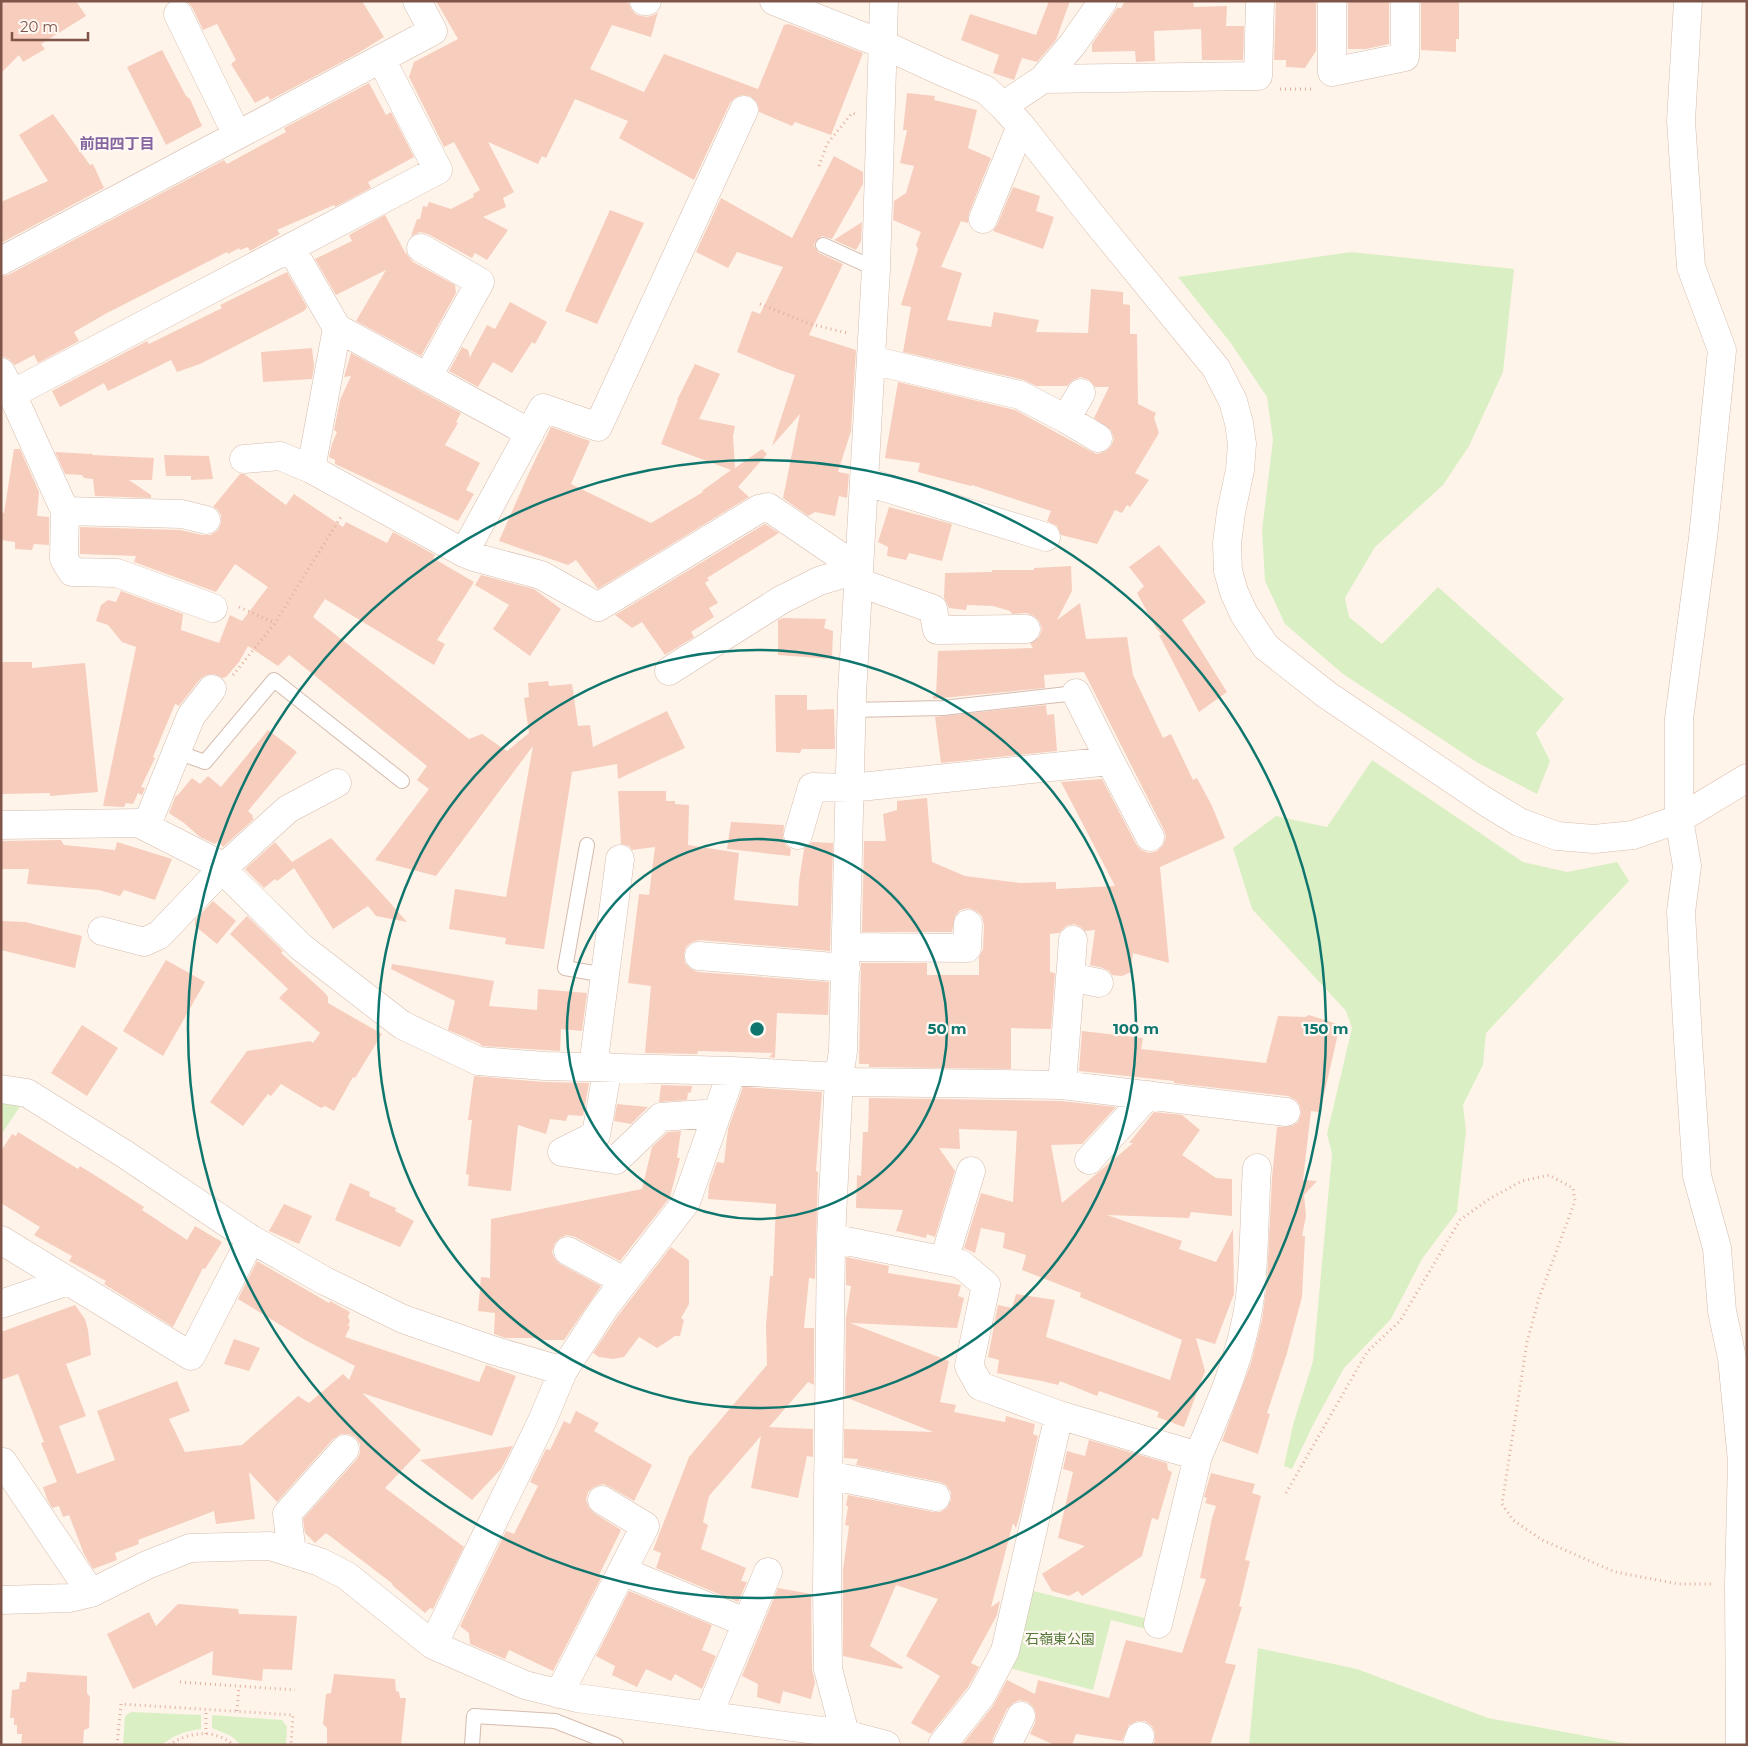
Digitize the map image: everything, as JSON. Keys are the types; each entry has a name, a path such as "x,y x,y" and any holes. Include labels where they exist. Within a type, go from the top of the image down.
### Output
{"street":[{"path":"1,261 433,31 417,1"},
{"path":"774,1 882,44 986,90 1021,126 1216,368 1233,401 1239,422 1242,444 1240,470 1227,543 1228,571 1234,592 1244,614 1266,647 1327,695 1519,822 1557,836 1594,839 1633,834 1680,819 1739,783"},
{"path":"847,1739 828,1669 826,1588 831,1238 839,1077 843,1051 851,710 876,269 884,1"},
{"path":"1003,106 1043,79 1072,45 1103,1"},
{"path":"1043,79 1258,76 1260,1"},
{"path":"1332,1 1332,72 1405,56 1405,1"},
{"path":"1688,1 1681,121 1691,267 1722,350 1703,538 1680,719 1680,819 1686,866 1681,912 1697,1176 1717,1248 1722,1311 1732,1358 1742,1462 1738,1584 1740,1745"},
{"path":"178,14 237,135"},
{"path":"213,608 117,573 72,572 64,559 65,511 7,383 291,248 438,170 381,59"},
{"path":"464,553 543,408 598,427 744,110"},
{"path":"983,219 1021,126"},
{"path":"291,248 338,328 530,433"},
{"path":"421,248 480,282 428,376"},
{"path":"311,469 338,328"},
{"path":"871,350 1020,395 1098,438"},
{"path":"1066,419 1081,393"},
{"path":"244,459 280,456 311,469 464,553 541,575 598,607 759,508 768,507 858,576 933,609 938,630 1026,629"},
{"path":"864,481 1046,537"},
{"path":"65,511 182,514 206,520"},
{"path":"669,672 781,600 819,581 858,576"},
{"path":"146,827 192,716 212,689"},
{"path":"1076,693 1150,837"},
{"path":"798,836 812,787 850,788 1110,761"},
{"path":"102,931 144,942 159,935 222,869 288,809 336,783"},
{"path":"1,825 138,823 214,862 301,947 402,1025 478,1061 732,1071 839,1077 854,1082 1062,1085 1286,1112"},
{"path":"620,860 605,975 596,1135 562,1152 616,1160 661,1117 717,1113"},
{"path":"1062,1085 1073,940"},
{"path":"699,956 846,957 968,947"},
{"path":"1070,977 1099,983"},
{"path":"433,1645 543,1419 563,1371 604,1308 686,1202 732,1071"},
{"path":"1,1089 26,1093 126,1155 251,1239 324,1281 403,1319 492,1350 563,1371"},
{"path":"1089,1160 1148,1095"},
{"path":"1158,1624 1198,1456 1222,1400 1242,1336 1250,1298 1256,1168"},
{"path":"944,1260 971,1171"},
{"path":"831,1238 961,1264 986,1284 969,1366 980,1386 1058,1415 1198,1456"},
{"path":"1,1240 192,1356 251,1239"},
{"path":"568,1251 624,1281"},
{"path":"1,1304 68,1281"},
{"path":"942,1745 981,1696 1004,1651 1058,1415"},
{"path":"292,1553 287,1514 346,1449"},
{"path":"3,1462 91,1593"},
{"path":"828,1475 936,1497"},
{"path":"559,1694 645,1526 602,1500"},
{"path":"1,1600 70,1598 91,1593 146,1565 190,1548 270,1546 320,1562 347,1576 433,1645 525,1685 577,1698 708,1716 886,1745"},
{"path":"622,1571 747,1623"},
{"path":"708,1716 768,1572"},
{"path":"1007,1745 1021,1716"}],"lane":[{"path":"823,245 876,269"},
{"path":"177,752 204,762 274,680 402,781"},
{"path":"851,710 943,708 1076,693"},
{"path":"587,845 565,968 605,975"},
{"path":"472,1745 474,1716 555,1721 616,1745"}],"path":[{"path":"1258,76 1282,90 1315,88 1332,72"},
{"path":"819,166 827,144 852,113 880,126"},
{"path":"760,304 871,350"},
{"path":"212,689 220,691 275,622 355,493"},
{"path":"213,608 220,598 275,622"},
{"path":"1286,1494 1367,1352 1400,1321 1460,1220 1489,1199 1522,1181 1549,1175 1573,1188 1575,1201 1540,1298 1527,1342 1502,1504 1513,1520 1542,1540 1615,1572 1679,1584 1738,1584"},
{"path":"180,1682 295,1690"},
{"path":"237,1712 239,1686"},
{"path":"117,1745 121,1704 293,1715 291,1745"},
{"path":"206,1709 206,1734"},
{"path":"169,1745 180,1737 197,1733 214,1734 233,1745"}],"green space":[{"path":"1351,252 1514,269 1503,372 1469,446 1443,485 1375,547 1345,598 1349,617 1382,644 1438,587 1564,699 1536,733 1550,761 1537,794 1478,763 1343,674 1285,624 1265,581 1262,530 1273,440 1267,397 1230,342 1178,277"},
{"path":"1372,760 1523,862 1567,872 1617,862 1629,881 1486,1033 1483,1065 1463,1105 1466,1131 1457,1212 1422,1259 1391,1319 1344,1368 1292,1469 1284,1466 1293,1425 1313,1361 1332,1154 1327,1134 1352,1028 1346,1011 1252,909 1233,848 1276,816 1327,827"},
{"path":"1,1102 21,1105 1,1135"},
{"name":"石嶺東公園","path":"1029,1590 1169,1624 1166,1634 1111,1620 1093,1690 1006,1667"},
{"path":"1258,1648 1357,1669 1488,1718 1635,1745 1249,1745"},
{"path":"131,1712 201,1715 201,1729 180,1734 162,1745 123,1745 125,1716"},
{"path":"212,1715 282,1720 287,1727 286,1745 241,1745 231,1736 212,1728"}],"building":[{"path":"1,1 76,1 86,16 41,44 45,49 23,62 19,55 1,73"},
{"path":"187,1 362,1 384,37 355,55 270,100 268,96 255,103 231,64 236,60 217,24 203,30"},
{"path":"436,1 621,1 629,3 631,9 637,15 647,17 658,12 651,37 612,25 590,69 644,92 664,54 758,89 784,25 789,24 863,53 831,135 795,122 792,126 759,112 756,101 750,96 742,95 730,103 694,180 619,138 628,121 575,99 546,158 542,156 538,164 488,142 514,192 503,198 506,207 483,217 508,230 487,260 475,253 472,258 428,234 420,232 411,236 417,219 420,219 423,206 427,207 429,202 451,209 474,197 473,194 480,190 454,142 444,147 409,77 414,62 458,39"},
{"path":"1049,1 1070,1 1056,40 1037,62 1022,58 1014,80 993,73 999,55 961,40 970,14 1036,35"},
{"path":"1125,1 1193,1 1194,7 1227,6 1226,26 1244,26 1243,60 1202,60 1201,29 1154,31 1155,61 1136,62 1135,51 1092,52 1092,44 1117,8 1121,8"},
{"path":"1276,1 1316,1 1316,51 1305,68 1286,67 1286,60 1274,60"},
{"path":"1348,1 1389,1 1389,44 1366,49 1348,49"},
{"path":"1421,1 1459,1 1459,39 1456,39 1456,52 1421,50"},
{"path":"162,50 186,96 190,99 202,126 166,145 127,67"},
{"path":"369,83 386,115 391,112 414,157 368,182 371,188 335,207 334,205 277,230 280,234 250,251 248,247 240,250 239,248 228,254 227,252 107,313 74,332 79,341 38,363 34,355 15,365 9,359 1,356 1,276 8,275 224,160 227,164 286,132 284,128"},
{"path":"907,93 935,96 934,100 977,110 968,148 991,158 969,213 968,223 961,221 941,267 962,273 947,320 991,327 994,312 1039,320 1036,332 1088,333 1091,289 1123,292 1123,304 1130,305 1130,334 1137,334 1138,404 1156,413 1154,418 1159,433 1135,473 1149,480 1130,507 1127,505 1122,513 1115,510 1097,544 1061,535 1057,526 1047,521 1051,511 972,485 918,472 920,463 885,458 898,382 1015,410 1097,454 1106,451 1114,439 1111,430 1094,418 1109,387 1095,387 1089,380 1081,377 1073,380 1067,386 1036,386 1024,380 903,352 911,307 901,305 918,249 916,245 921,232 893,220 894,201 906,193 914,166 900,163 907,130 903,130"},
{"path":"53,114 90,165 93,164 104,188 1,243 1,202 48,181 19,135"},
{"path":"834,156 863,172 863,184 832,239 822,236 815,242 814,246 819,253 843,264 809,335 856,350 851,431 838,472 849,474 847,498 839,496 835,516 815,512 808,516 783,498 800,414 772,446 795,375 737,352 752,311 760,314 783,267 737,252 728,268 696,252 721,198 792,238"},
{"path":"1013,187 1040,196 1036,211 1054,217 1043,249 993,231"},
{"path":"610,210 644,223 597,324 565,311"},
{"path":"385,215 406,254 406,252 413,262 455,285 456,293 421,356 356,321 386,270 336,295 315,259 352,241 349,235"},
{"path":"862,222 861,241 856,250 834,240"},
{"path":"287,272 307,307 304,311 200,364 177,372 171,360 108,391 104,383 60,407 52,391 147,341 149,344 222,308 220,305"},
{"path":"510,302 547,322 535,344 532,342 512,373 493,362 478,387 449,371 462,347 468,350 470,357 487,325 495,329"},
{"path":"312,348 314,366 312,379 263,382 261,352"},
{"path":"351,353 461,413 456,422 458,423 445,445 480,463 466,490 474,494 458,521 335,464 335,460 329,457 337,432 334,430 340,400 351,376 344,377"},
{"path":"695,364 720,374 699,419 735,426 733,436 735,468 762,449 767,454 738,487 749,497 598,589 576,560 568,565 499,541 551,427 590,441 571,484 651,523 703,492 731,470 661,444 677,400"},
{"path":"14,449 20,449 39,492 37,516 49,517 49,545 34,544 32,550 15,549 15,542 1,540 1,512 4,513"},
{"path":"55,452 154,458 152,480 129,480 151,495 151,498 95,496 93,479 84,478 82,475 65,474"},
{"path":"164,455 209,456 213,479 191,480 191,476 166,476"},
{"path":"240,474 244,474 286,505 294,494 343,527 346,522 387,543 393,532 435,555 433,558 474,582 437,640 445,644 434,665 325,599 313,617 469,739 482,734 507,751 529,733 524,698 529,697 528,683 548,681 549,686 572,684 578,726 590,725 593,747 667,711 685,748 618,779 617,764 572,772 544,949 505,944 506,938 449,929 455,889 506,897 533,746 436,876 375,860 429,789 417,780 427,766 289,655 278,666 248,646 239,662 226,677 223,678 214,674 206,675 200,679 179,706 175,704 153,757 155,758 141,787 145,788 142,795 138,793 133,804 126,803 124,807 103,806 136,647 122,642 108,625 96,621 101,605 108,600 116,602 121,591 183,614 181,630 219,643 230,615 242,621 268,587 235,564 216,592 134,562 136,556 80,554 80,527 180,530 211,535 218,530 221,523 221,515 213,507"},
{"path":"889,507 952,524 942,561 909,553 906,560 887,556 888,547 878,542"},
{"path":"765,524 779,533 707,578 709,580 705,583 718,603 709,608 714,617 691,632 694,637 665,655 642,622 632,628 615,615"},
{"path":"1159,545 1206,602 1182,620 1227,692 1199,712 1159,635 1162,635 1156,628 1137,593 1144,586 1129,567"},
{"path":"1071,566 1072,591 1057,620 1080,603 1086,639 1127,637 1133,675 1163,738 1171,734 1193,780 1197,778 1212,806 1225,838 1160,867 1169,963 1133,953 1131,972 1122,976 1112,975 1103,968 1090,965 1095,930 1085,931 1074,924 1066,926 1059,933 1050,934 1050,972 1055,973 1051,1029 1011,1028 1011,1069 869,1067 869,1064 859,1064 861,963 927,963 927,975 979,975 979,957 983,949 984,925 982,916 968,908 960,910 955,916 952,932 862,932 864,841 886,841 883,814 897,810 897,801 927,798 932,862 965,876 1020,883 1056,882 1056,889 1115,886 1061,782 1102,779 1141,850 1149,853 1157,851 1163,845 1166,837 1164,830 1084,672 1044,675 1045,688 933,699 933,696 936,696 938,651 1033,648 1030,643 1039,637 1042,629 1039,621 1034,616 1026,613 1012,614 1010,611 993,606 967,605 966,610 949,608 944,598 945,573 1034,570 1034,568"},
{"path":"481,575 534,589 561,609 530,656 493,629 509,605 475,585"},
{"path":"783,618 826,619 824,628 833,631 832,659 778,655 778,620"},
{"path":"1,662 32,662 32,668 85,663 98,792 50,796 50,793 1,794"},
{"path":"775,695 807,695 807,710 834,709 835,749 802,749 800,753 776,752"},
{"path":"1046,705 1047,715 1054,714 1057,751 941,763 935,717"},
{"path":"268,730 297,752 248,811 254,819 223,847 218,841 215,844 200,837 169,813 176,795 192,778 200,784 208,776 221,787"},
{"path":"618,791 666,791 666,801 675,801 675,804 689,805 688,845 739,853 734,900 798,906 799,881 804,849 812,842 833,843 830,951 700,940 692,942 686,947 684,954 685,963 691,969 698,972 829,982 828,1015 777,1013 775,1058 769,1057 773,1053 698,1051 697,1054 645,1053 651,986 628,983 639,894 649,895 655,847 632,850 629,846 621,844"},
{"path":"731,822 784,825 783,838 786,845 791,849 790,856 727,849"},
{"path":"331,838 407,922 376,916 368,906 333,929 294,868 264,888 245,869 275,842 292,862"},
{"path":"61,840 64,845 115,850 117,842 172,859 155,900 124,890 120,896 99,890 27,884 29,869 1,869 1,841"},
{"path":"213,901 236,921 217,944 195,926 195,920"},
{"path":"247,916 283,951 281,953 324,992 328,997 328,1003 382,1034 355,1078 353,1077 334,1111 325,1106 321,1108 281,1084 271,1096 268,1094 243,1126 210,1102 247,1051 310,1041 313,1043 320,1033 279,998 288,989 230,934"},
{"path":"1,921 25,922 82,936 75,968 1,950"},
{"path":"166,960 205,982 163,1056 123,1031"},
{"path":"392,964 494,981 489,1006 537,1010 538,989 587,993 582,1031 561,1029 560,1051 482,1046 448,1030 455,1001 391,969"},
{"path":"1309,1015 1340,1025 1320,1112 1311,1111 1303,1180 1317,1181 1304,1195 1306,1216 1302,1236 1305,1236 1302,1297 1287,1353 1267,1413 1270,1414 1258,1454 1222,1441 1251,1363 1262,1320 1267,1282 1272,1178 1277,1127 1292,1126 1298,1122 1301,1114 1300,1106 1296,1100 1288,1096 1079,1071 1082,1031 1143,1038 1141,1049 1266,1063 1278,1016 1305,1017"},
{"path":"82,1025 118,1048 87,1096 51,1073"},
{"path":"474,1076 544,1082 589,1083 583,1116 568,1115 566,1121 550,1119 546,1134 518,1125 511,1191 468,1186 469,1175 466,1174 472,1120 468,1120"},
{"path":"661,1085 692,1086 687,1100 659,1102"},
{"path":"743,1087 822,1092 816,1171 818,1172 815,1279 809,1278 804,1328 814,1328 814,1385 808,1382 769,1427 813,1429 813,1457 807,1456 798,1498 751,1488 761,1436 709,1496 703,1522 708,1525 701,1549 746,1568 741,1581 747,1582 738,1602 656,1568 661,1553 653,1550 689,1457 767,1365 766,1326 770,1276 773,1276 776,1204 708,1199 709,1185 717,1162 724,1163 728,1129"},
{"path":"869,1098 1061,1101 1116,1107 1082,1144 1051,1145 1062,1203 1133,1143 1129,1143 1154,1112 1182,1115 1200,1130 1182,1155 1216,1178 1232,1179 1232,1216 1191,1212 1189,1218 1107,1215 1182,1241 1179,1249 1216,1262 1233,1229 1234,1294 1215,1344 1196,1338 1205,1371 1184,1427 1157,1417 1159,1412 1099,1391 1097,1396 1060,1381 1058,1385 997,1373 999,1360 988,1357 998,1305 1012,1308 1016,1294 1055,1300 1046,1337 1170,1380 1182,1340 1080,1297 1081,1293 1022,1270 1026,1255 1003,1248 1005,1233 981,1228 975,1253 964,1248 981,1193 1013,1202 1017,1131 959,1129 960,1149 939,1148 955,1171 935,1237 927,1234 926,1238 896,1231 903,1210 856,1208 857,1175 861,1176 863,1132 868,1132"},
{"path":"617,1104 648,1107 631,1124 614,1121"},
{"path":"681,1131 677,1158 680,1158 670,1197 620,1261 575,1237 567,1235 555,1243 552,1252 560,1264 601,1286 564,1340 505,1338 494,1334 495,1313 478,1311 481,1277 490,1278 491,1219 642,1189 652,1147 668,1132"},
{"path":"18,1132 78,1169 80,1166 104,1181 144,1207 142,1210 187,1240 195,1226 222,1242 205,1269 203,1268 173,1327 104,1284 106,1281 69,1261 72,1256 34,1235 40,1227 1,1203 1,1151 12,1134 16,1136"},
{"path":"350,1183 370,1192 369,1196 396,1208 395,1211 414,1221 400,1247 335,1220"},
{"path":"284,1204 312,1216 299,1244 269,1231"},
{"path":"671,1247 689,1260 689,1304 681,1318 684,1320 680,1336 675,1336 657,1348 639,1337 624,1357 613,1359 599,1357 593,1353 617,1317"},
{"path":"846,1257 889,1266 888,1273 961,1285 958,1296 964,1298 957,1328 850,1323 949,1361 940,1402 956,1405 954,1412 1005,1422 1006,1416 1035,1424 1033,1434 1038,1436 1021,1511 1016,1528 1013,1523 991,1607 1000,1601 997,1615 971,1663 979,1667 968,1687 931,1734 911,1723 940,1676 906,1656 938,1599 896,1585 870,1646 903,1667 902,1669 843,1656 843,1570 849,1526 845,1525 848,1495 933,1512 940,1512 947,1508 951,1500 951,1492 946,1485 940,1482 856,1465 858,1459 844,1458 844,1429 933,1432 845,1397 846,1318 851,1286 846,1285"},
{"path":"257,1261 329,1303 330,1301 350,1312 348,1325 350,1327 345,1337 479,1382 486,1365 516,1376 492,1436 362,1393 421,1450 385,1488 464,1547 433,1609 430,1608 425,1613 393,1584 326,1533 315,1543 305,1533 303,1519 357,1459 360,1453 360,1444 355,1437 349,1434 341,1434 333,1439 277,1502 249,1472 255,1519 216,1524 214,1511 138,1540 139,1544 115,1553 117,1560 93,1569 84,1554 69,1515 63,1517 59,1506 52,1508 47,1499 43,1487 57,1482 41,1443 44,1442 18,1374 1,1380 1,1332 75,1305 85,1319 91,1355 66,1364 86,1416 59,1426 77,1474 115,1460 97,1411 177,1381 190,1411 169,1419 185,1452 242,1445 298,1396 309,1403 343,1374 349,1380 355,1366 305,1340 238,1299"},
{"path":"234,1339 260,1348 249,1371 224,1364"},
{"path":"576,1411 599,1423 594,1431 652,1465 634,1501 603,1484 594,1487 588,1492 586,1500 589,1508 621,1530 598,1577 601,1578 553,1671 509,1650 505,1659 470,1644 469,1633 460,1626 506,1531 514,1534 538,1486 530,1482 546,1449 550,1450 564,1421 570,1424"},
{"path":"1089,1440 1167,1463 1168,1470 1172,1472 1158,1520 1152,1518 1142,1556 1082,1596 1078,1591 1069,1596 1052,1591 1042,1574 1085,1546 1058,1538 1073,1472 1063,1469 1067,1451 1085,1456"},
{"path":"513,1446 501,1469 472,1500 420,1460"},
{"path":"1211,1473 1255,1484 1252,1493 1261,1496 1245,1560 1250,1561 1239,1606 1242,1607 1225,1663 1236,1665 1210,1745 1154,1745 1155,1733 1152,1726 1145,1721 1137,1721 1129,1725 1122,1741 1076,1734 1072,1745 1055,1745 1030,1734 1035,1723 1036,1714 1034,1708 1028,1702 1020,1700 1013,1703 1007,1709 993,1738 992,1745 962,1745 993,1706 1007,1680 1035,1694 1038,1680 1109,1698 1126,1640 1182,1653 1206,1579 1200,1578 1216,1506 1205,1503 1207,1498 1204,1497"},
{"path":"778,1588 811,1594 812,1669 815,1682 811,1699 783,1691 780,1704 757,1697 758,1684 742,1676"},
{"path":"629,1591 712,1625 702,1650 716,1656 702,1689 675,1674 671,1681 646,1669 637,1687 612,1675 615,1666 596,1656"},
{"path":"178,1604 238,1609 239,1614 297,1616 292,1670 263,1669 262,1681 212,1675 213,1651 133,1689 107,1634 149,1612 156,1626"},
{"path":"27,1672 87,1676 87,1693 90,1697 89,1728 84,1730 83,1745 21,1745 22,1734 17,1734 17,1725 14,1725 14,1718 10,1718 12,1690 19,1689 20,1682 26,1682"},
{"path":"334,1674 395,1679 396,1691 399,1692 400,1698 406,1698 401,1745 327,1745 327,1728 323,1724 326,1694 331,1693"}],"district":[{"name":"前田四丁目","path":"117,143"}]}
